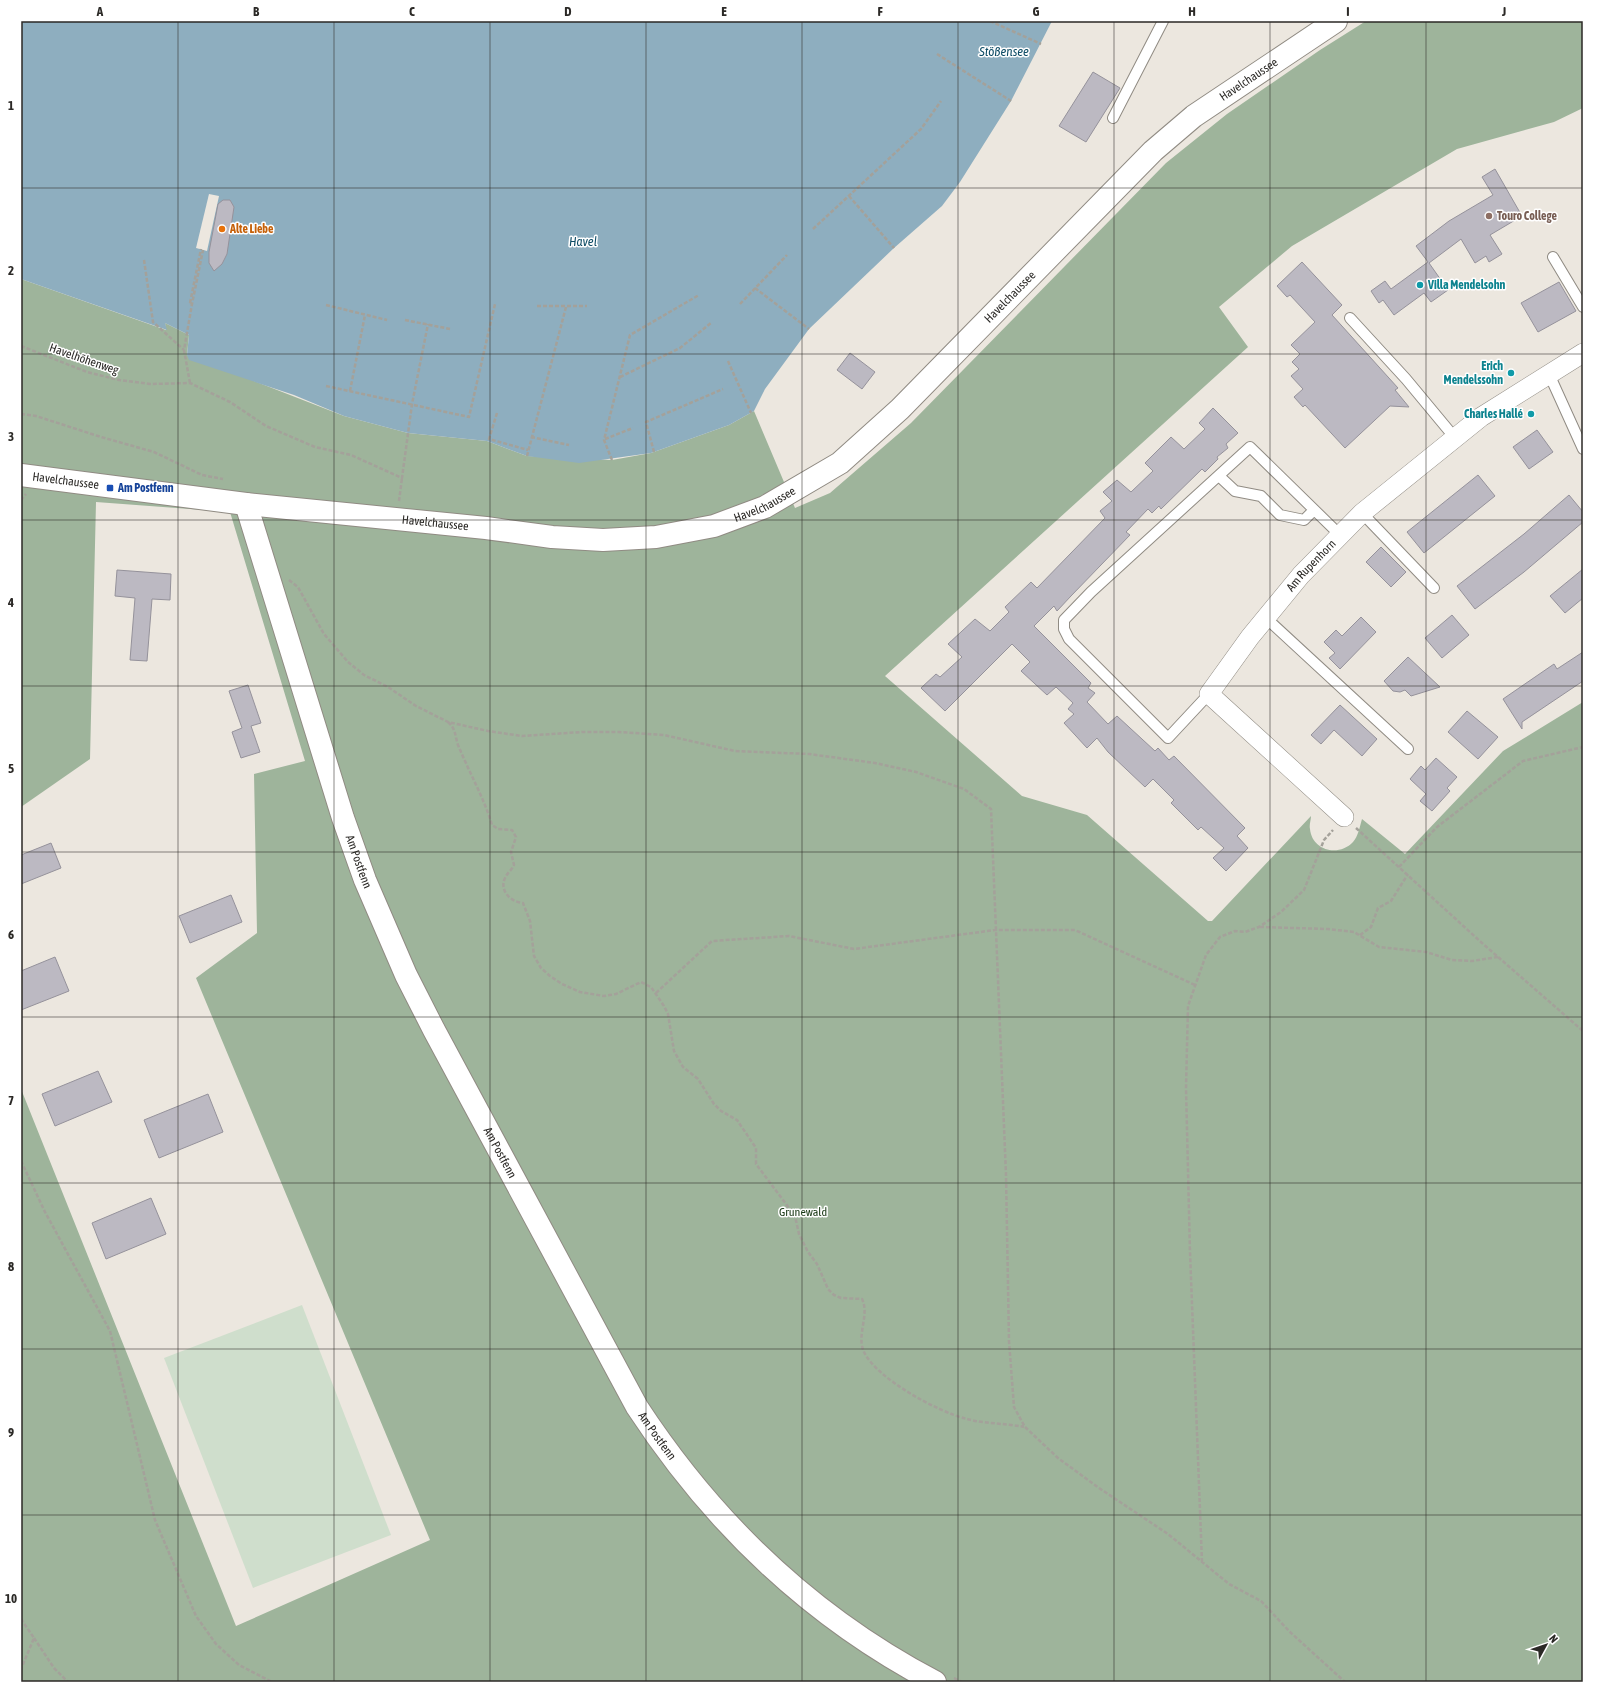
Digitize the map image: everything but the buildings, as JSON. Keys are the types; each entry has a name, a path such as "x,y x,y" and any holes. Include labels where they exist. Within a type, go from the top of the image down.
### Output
{"street":[{"name":"Havelchaussee","path":"21,475 246,504 486,528 552,537 603,540 656,537 714,526 765,507 840,463 900,409 1153,151 1194,116 1336,21"},
{"name":"Am Rupenhorn","path":"1209,694 1266,618 1301,575 1362,513 1481,417 1583,353"},
{"name":"Am Postfenn","path":"246,504 272,582 343,818 366,880 406,975 437,1037 637,1407 665,1449 696,1489 765,1561 810,1601 868,1643 943,1679"},
{"path":"1209,694 1344,817"}],"lane":[{"path":"1113,118 1163,21"},
{"path":"1553,257 1583,307"},
{"path":"1350,318 1406,379 1455,438"},
{"path":"1549,374 1583,449"},
{"path":"1209,694 1168,738 1069,639 1064,629 1064,620 1091,592 1250,447 1340,535"},
{"path":"1219,476 1235,491 1261,496 1280,515 1304,520 1314,510"},
{"path":"1362,513 1434,588"},
{"path":"1266,618 1408,749"}],"path":[{"path":"990,21 1040,44"},
{"path":"937,54 1011,101"},
{"path":"813,230 921,129 941,101"},
{"path":"850,196 894,248"},
{"path":"202,250 190,303 192,304 184,350 190,383 230,402 266,426 315,447 351,455 402,478 412,404 428,324"},
{"path":"740,304 787,255"},
{"path":"144,260 153,322 184,350"},
{"path":"755,288 809,329"},
{"path":"612,460 604,440 630,335 699,295"},
{"path":"326,386 469,417 495,304"},
{"path":"326,305 365,316 387,320"},
{"path":"537,306 587,306"},
{"path":"527,456 566,307"},
{"path":"350,391 365,316"},
{"path":"405,320 450,330"},
{"path":"620,377 680,348 711,323"},
{"name":"Havelhöhenweg","path":"21,346 87,372 119,380 150,384 190,383"},
{"path":"728,361 751,413"},
{"path":"654,452 646,422 723,389"},
{"path":"497,413 489,439 528,450"},
{"path":"21,414 36,416 101,438 154,452 202,475 223,479"},
{"path":"604,440 633,428"},
{"path":"531,437 569,444"},
{"path":"272,582 285,580 294,582 310,607 324,634 348,662 364,675 388,687 416,706 453,726 462,753 488,812 492,826 498,829 512,830 516,837 511,852 514,865 503,881 504,887 506,894 511,899 523,903 530,921 532,948 541,968 562,984 580,992 595,995 604,996 616,994 641,982 651,987 668,1014 674,1052 684,1067 698,1079 714,1104 721,1111 737,1120 756,1148 756,1164 795,1216 799,1234 808,1252 817,1264 828,1289 834,1296 862,1299 865,1312 862,1322 863,1350 874,1366 894,1382 936,1408 966,1419 1025,1427"},
{"path":"448,722 488,731 522,736 582,732 619,732 664,735 735,751 809,754 875,763 916,772 964,789 991,809 1006,1174 1011,1378 1014,1407 1025,1427 1058,1458 1099,1488 1168,1534 1229,1584 1261,1601 1290,1632 1345,1682"},
{"path":"1399,867 1437,827 1523,761 1583,747"},
{"path":"1202,1562 1190,1252 1186,1088 1188,1006 1206,955 1220,936 1235,931 1245,932 1259,927 1281,912 1304,890 1324,840 1344,817 1482,943 1583,1032"},
{"path":"1360,935 1371,927 1378,908 1391,901 1408,874"},
{"path":"1259,927 1328,929 1354,932 1379,947 1426,952 1452,960 1472,961 1499,957"},
{"path":"656,993 712,941 789,936 854,949 995,930 1075,930 1195,986"},
{"path":"21,1161 44,1212 110,1331 155,1520 196,1616 216,1644 239,1665 272,1682"},
{"path":"21,1619 54,1668 68,1682"},
{"path":"21,1669 34,1638"},
{"path":"943,1679 962,1682"}],"green space":[{"name":"Grunewald","path":"1366,21 1583,21 1583,108 1554,122 1457,149 1292,246 1219,307 1248,347 885,676 1022,796 1087,815 1208,921 1212,921 1311,816 1310,827 1312,836 1321,847 1334,850 1347,847 1355,840 1362,819 1405,854 1503,751 1583,702 1583,1682 21,1682 21,1089 236,1626 430,1540 196,978 257,933 254,774 305,761 230,512 96,502 90,759 21,807 21,279 166,330 165,323 189,335 187,355 344,416 408,433 487,441 527,456 612,460 651,453 729,425 754,411 795,508 830,493 911,423 1166,163 1227,114 1320,50"},
{"path":"302,1305 391,1535 253,1588 164,1358"}],"water":[{"name":"Havel","path":"21,21 1052,21 1011,101 960,182 942,206 894,248 809,329 765,389 754,411 729,425 651,453 579,463 527,456 487,441 408,433 344,416 294,395 189,360 187,355 189,335 165,323 167,330 21,279"}],"pier":[{"path":"209,194 219,196 207,251 196,248"}],"place":[{"name":"Touro College","path":"1489,216"},
{"name":"Alte Liebe","path":"222,229"},
{"name":"Villa Mendelsohn","path":"1420,285"},
{"name":"Erich Mendelssohn","path":"1511,373"},
{"name":"Charles Hallé","path":"1531,414"},
{"name":"Am Postfenn","path":"110,488"}],"water label":[{"name":"Stößensee","path":"1004,51"}]}
